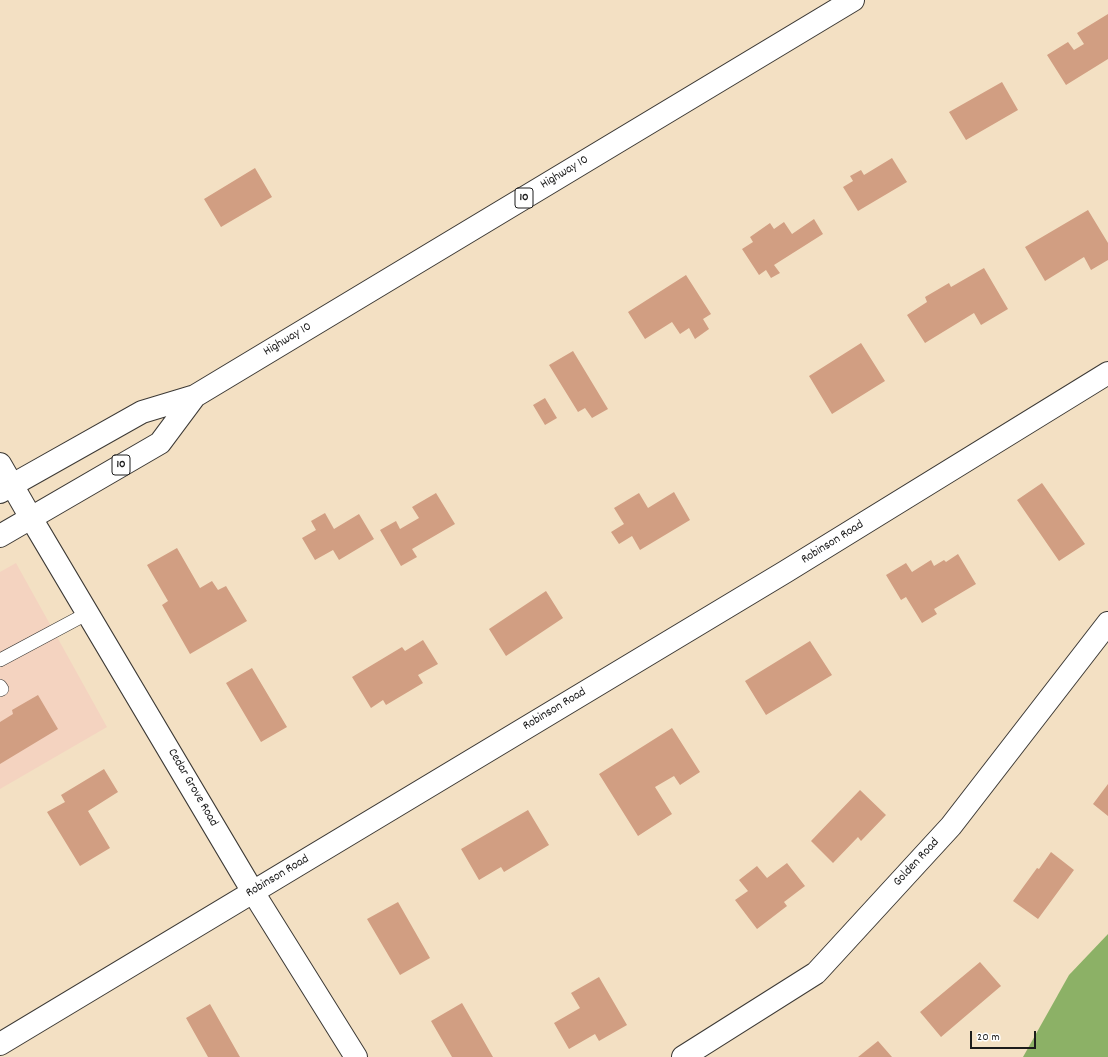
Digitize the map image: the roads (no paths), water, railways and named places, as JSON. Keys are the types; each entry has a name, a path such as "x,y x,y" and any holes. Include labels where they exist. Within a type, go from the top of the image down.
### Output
{"main road":[{"name":"Highway 10","path":"6,488 142,412 195,396 853,0"},
{"name":"Robinson Road","path":"0,1044 785,572 1108,372"},
{"name":"Highway 10","path":"0,536 160,443 195,396"},
{"name":"Cedar Grove Road","path":"0,464 6,488 31,518 253,892 356,1057"},
{"name":"Golden Road","path":"683,1057 816,973 951,826 1108,623"}],"lane":[{"path":"0,660 88,613"},
{"path":"0,686 2,689 0,690"}]}
